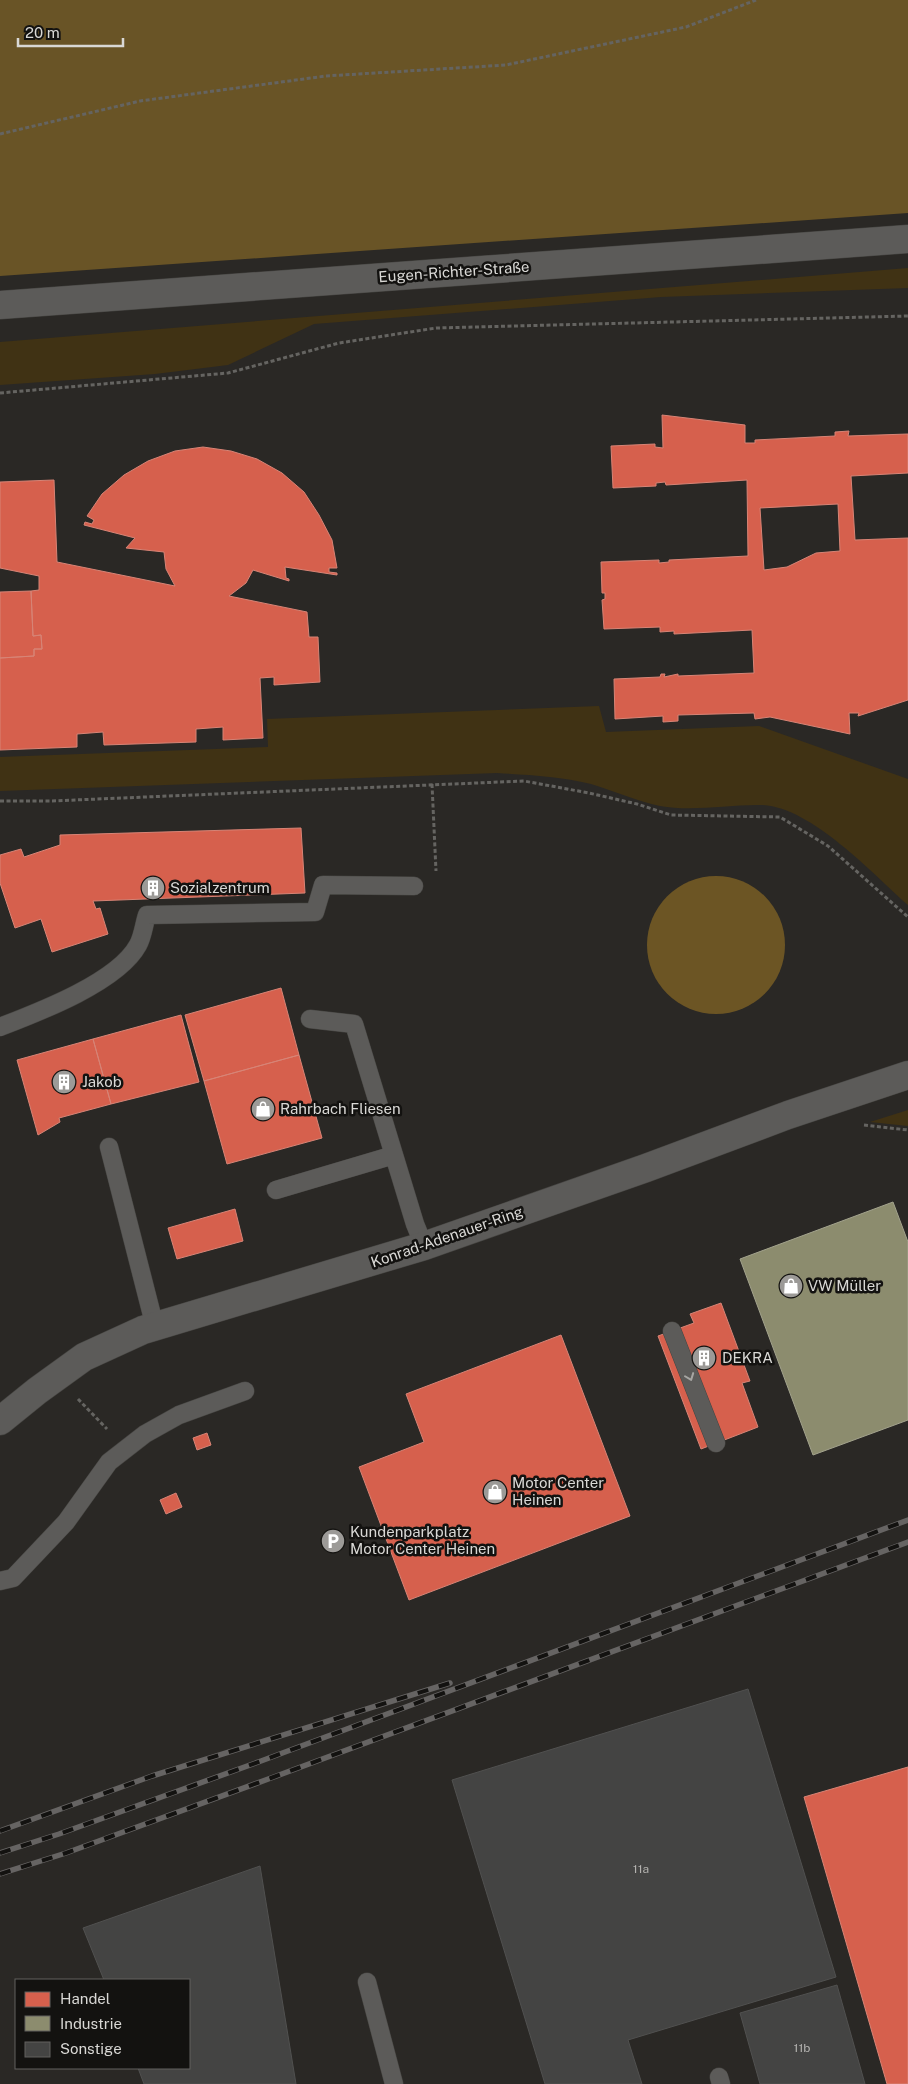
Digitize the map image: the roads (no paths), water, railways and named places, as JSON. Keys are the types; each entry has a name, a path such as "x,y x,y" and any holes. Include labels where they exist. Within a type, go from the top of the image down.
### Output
{"street":[{"name":"Eugen-Richter-Straße","path":"0,305 908,239"},
{"name":"Konrad-Adenauer-Ring","path":"0,1421 56,1377 84,1358 155,1327 424,1246 646,1168 788,1115 908,1075"}],"lane":[{"path":"0,1027 46,1009 112,973 138,945 147,915 316,912 323,885 414,886"},
{"path":"310,1019 354,1024 415,1224 424,1246"},
{"path":"109,1147 155,1327"},
{"path":"276,1190 394,1155"},
{"path":"672,1331 716,1443"},
{"path":"0,1581 13,1578 66,1522 109,1462 145,1434 179,1415 245,1391"},
{"path":"367,1982 394,2084"}],"railway":[{"path":"0,1853 59,1834 261,1761 908,1520"},
{"path":"0,1874 66,1853 908,1542"},
{"path":"0,1831 152,1776 450,1683"}],"place":[{"name":"Sozialzentrum","path":"153,888"},
{"name":"Jakob","path":"64,1082"},
{"name":"Rahrbach Fliesen","path":"263,1109"},
{"name":"VW Müller","path":"791,1286"},
{"name":"DEKRA","path":"704,1358"},
{"name":"Motor Center Heinen","path":"495,1492"},
{"name":"Kundenparkplatz Motor Center Heinen","path":"333,1541"}]}
